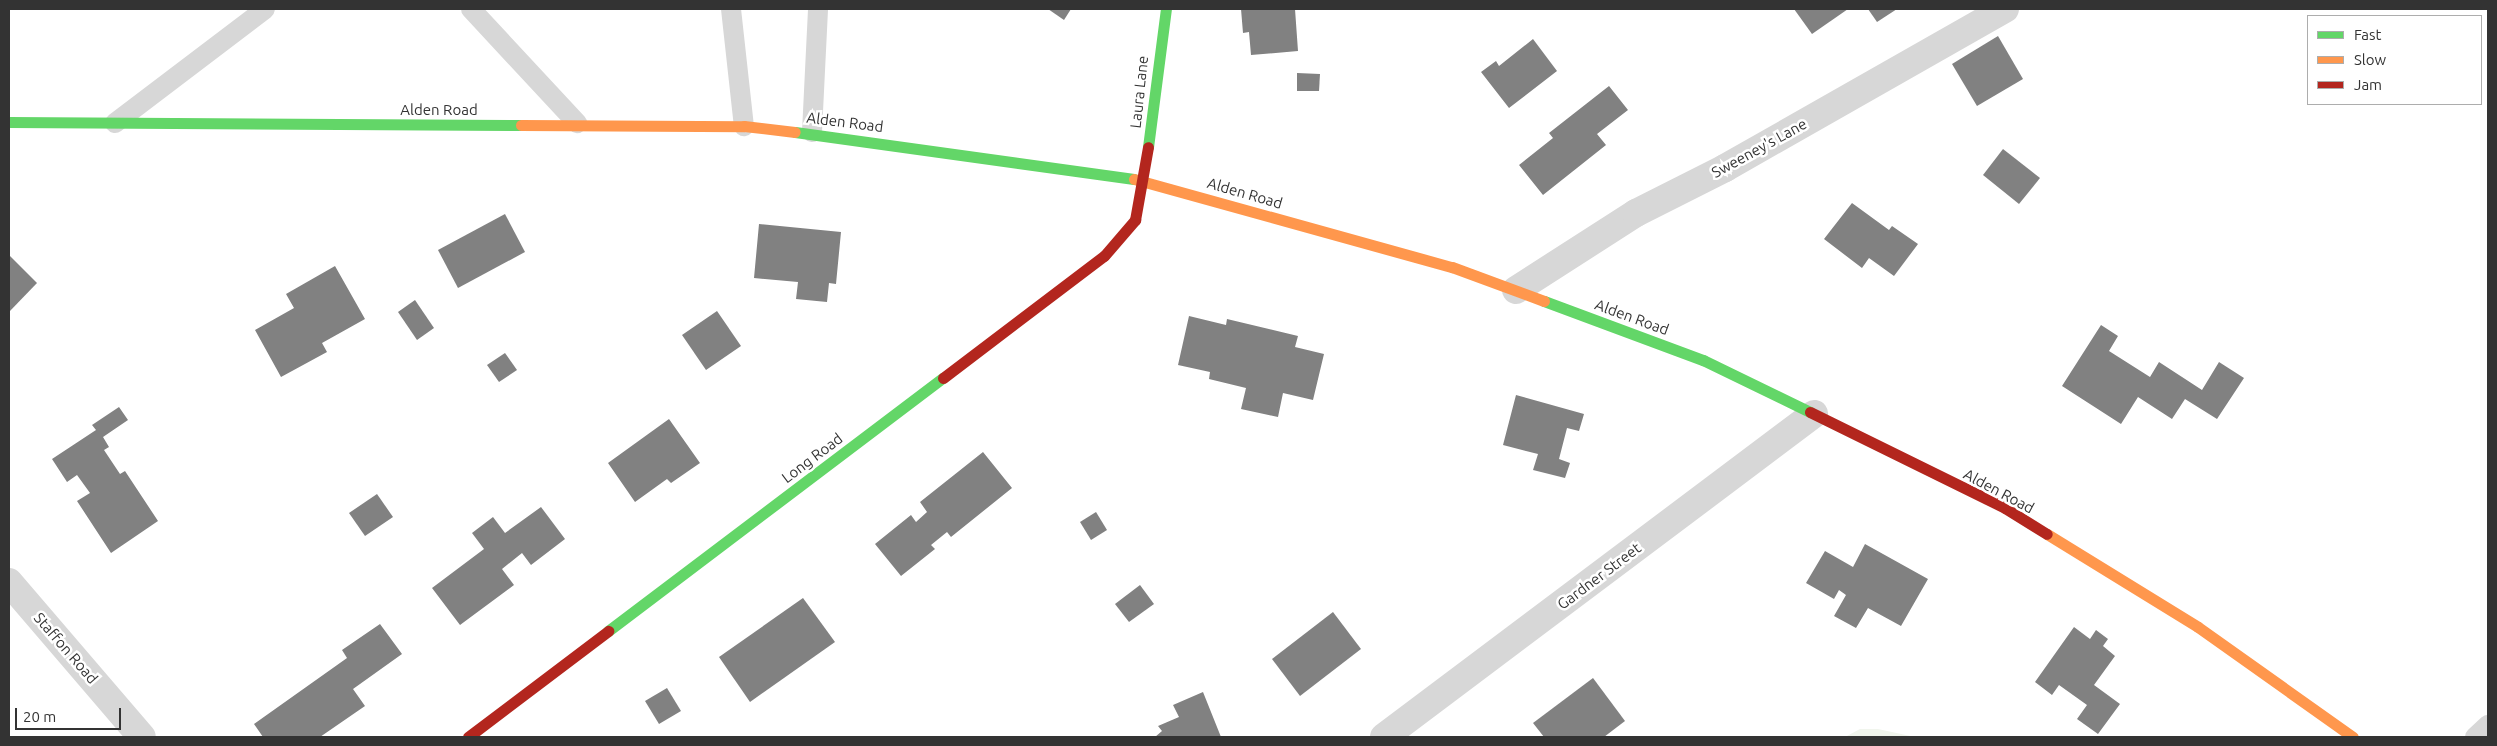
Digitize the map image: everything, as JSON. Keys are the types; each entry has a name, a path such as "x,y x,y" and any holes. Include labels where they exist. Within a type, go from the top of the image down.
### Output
{"main road":[{"name":"Laura Lane","path":"1144,180 1166,9"},
{"name":"Alden Road","path":"9,122 296,126 577,123 744,126 812,132 1144,180 1452,267 1703,360 2005,508 2198,627 2353,737"},
{"name":"Long Road","path":"468,737 1104,256 1135,220 1144,180"}],"street":[{"name":"Sweeney's Lane","path":"1516,290 1636,212 1725,168 2005,9"},
{"name":"Gardner Street","path":"1384,737 1814,414"},
{"name":"Staffon Road","path":"9,582 142,737"}],"lane":[{"path":"115,123 264,9"},
{"path":"471,9 577,123"},
{"path":"731,9 744,126"},
{"path":"812,132 818,9"},
{"path":"2475,737 2488,725"}],"shaded area":[{"path":"1860,729 1878,729 1915,737 1845,737"}],"building":[{"path":"1048,9 1071,9 1064,20"},
{"path":"1241,9 1295,9 1298,51 1251,55 1249,32 1243,33"},
{"path":"1794,9 1848,9 1812,34"},
{"path":"1868,9 1897,9 1877,22"},
{"path":"1998,36 2023,79 1977,106 1952,64"},
{"path":"1533,39 1557,71 1509,108 1481,72 1496,61 1499,66"},
{"path":"1297,73 1320,74 1319,91 1297,91"},
{"path":"1609,86 1628,110 1597,134 1606,145 1543,195 1519,165 1553,138 1549,133"},
{"path":"2003,149 2040,178 2019,204 1983,175"},
{"path":"1852,203 1889,230 1892,226 1918,244 1894,276 1869,258 1862,268 1824,239"},
{"path":"505,214 525,252 458,288 438,250"},
{"path":"759,224 841,232 836,284 829,283 827,302 796,299 798,282 754,278"},
{"path":"9,255 37,283 9,312"},
{"path":"335,266 365,319 322,343 327,352 281,377 255,330 294,308 286,294"},
{"path":"415,300 434,328 417,340 398,312"},
{"path":"717,311 741,346 706,370 682,335"},
{"path":"1189,316 1226,325 1227,319 1298,336 1295,347 1324,354 1313,400 1283,393 1278,417 1241,409 1246,388 1209,379 1210,372 1178,365"},
{"path":"2101,325 2118,336 2109,351 2150,377 2159,362 2202,390 2219,362 2244,378 2217,419 2185,399 2172,419 2138,397 2121,424 2062,386"},
{"path":"505,353 517,370 499,382 487,365"},
{"path":"1516,395 1584,414 1579,431 1567,428 1559,459 1570,463 1565,478 1533,470 1538,454 1503,445"},
{"path":"119,407 128,420 103,437 109,447 104,450 120,474 125,471 158,521 111,553 77,501 90,493 77,475 67,482 52,459 96,430 92,425"},
{"path":"669,419 700,463 671,483 667,479 635,502 608,463"},
{"path":"983,452 1012,488 951,537 947,532 931,545 935,549 901,576 875,544 911,515 916,522 927,512 920,502"},
{"path":"377,494 393,517 365,536 349,513"},
{"path":"541,507 565,539 531,565 522,553 502,569 514,585 460,625 432,588 484,549 472,533 493,517 505,533"},
{"path":"1096,512 1107,530 1091,540 1080,522"},
{"path":"1865,544 1928,579 1901,626 1868,608 1856,628 1834,616 1846,595 1839,590 1834,599 1806,583 1825,551 1853,567"},
{"path":"1140,585 1154,604 1129,622 1115,604"},
{"path":"803,598 835,642 750,702 719,657"},
{"path":"1333,612 1361,649 1300,696 1272,659"},
{"path":"380,624 402,654 353,689 365,706 320,737 263,737 254,724 347,658 342,650"},
{"path":"2074,627 2090,639 2096,630 2108,639 2103,646 2115,656 2094,685 2120,704 2098,734 2077,719 2087,705 2059,685 2052,695 2035,682"},
{"path":"1593,678 1625,721 1604,737 1544,737 1533,723"},
{"path":"667,688 681,711 659,724 645,701"},
{"path":"1203,692 1221,737 1155,737 1162,731 1158,726 1179,717 1173,705"}],"traffic: fast":[{"path":"1148,147 1166,9"},
{"path":"9,122 521,125"},
{"path":"795,132 1134,179"},
{"path":"1544,301 1703,360 1810,412"},
{"path":"608,631 943,378"}],"traffic: slow":[{"path":"521,125 744,126 795,132"},
{"path":"1134,179 1452,267 1544,301"},
{"path":"2047,534 2198,627 2353,737"}],"traffic: jam":[{"path":"943,378 1104,256 1135,220 1148,147"},
{"path":"1810,412 2005,508 2047,534"},
{"path":"468,737 608,631"}]}
